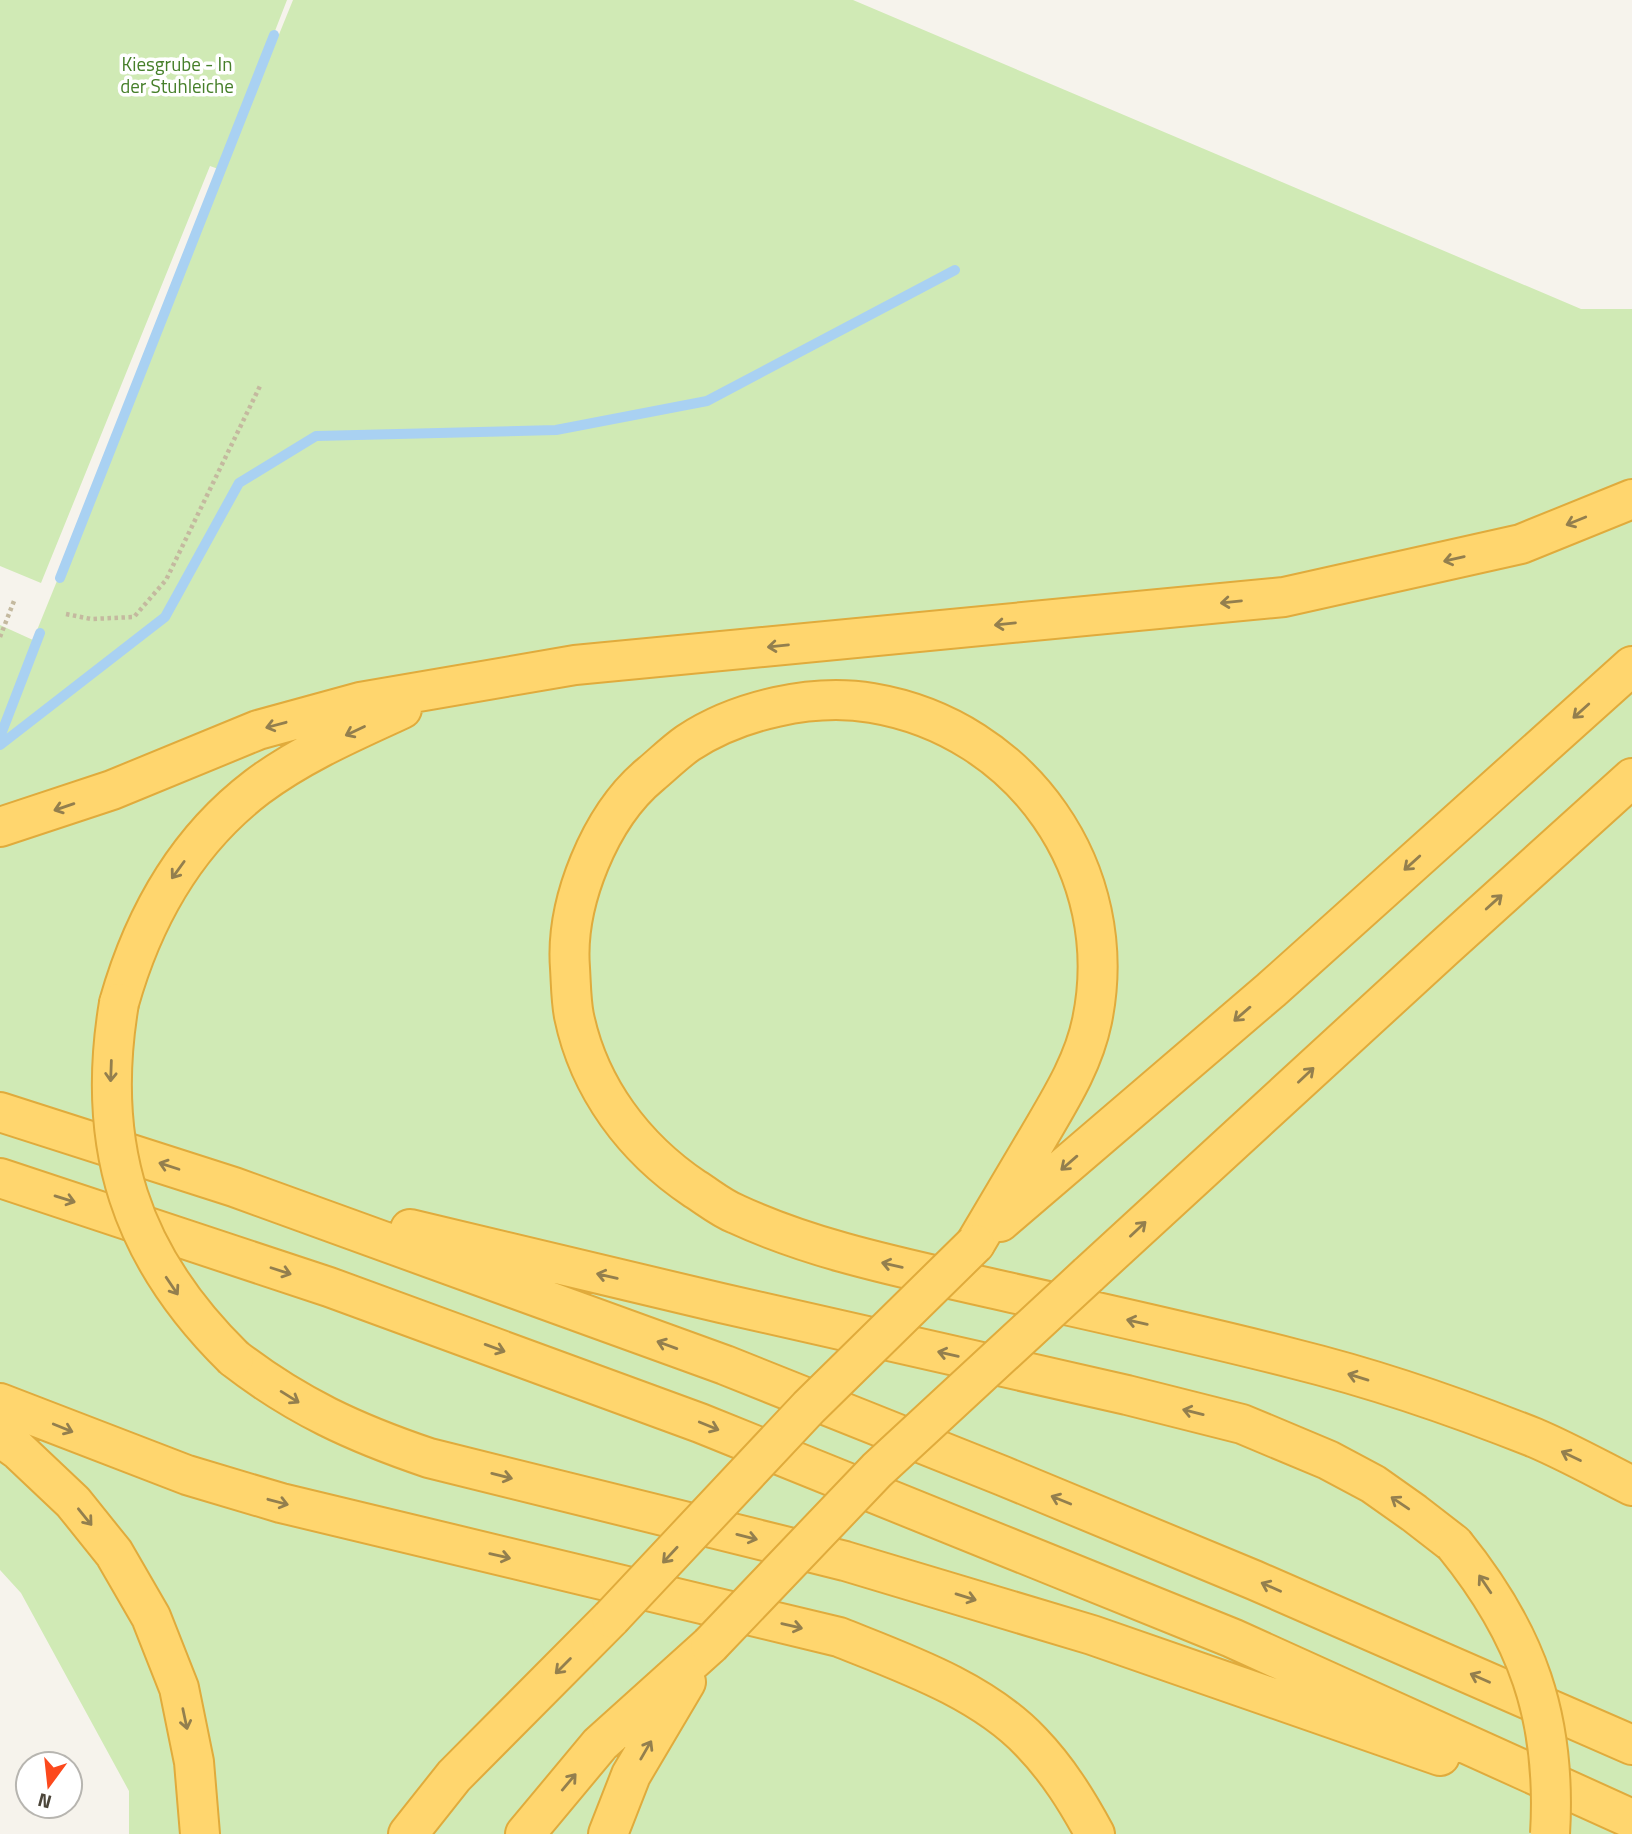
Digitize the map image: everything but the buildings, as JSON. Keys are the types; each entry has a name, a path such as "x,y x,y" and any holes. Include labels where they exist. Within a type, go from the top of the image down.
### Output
{"highway":[{"path":"0,827 112,790 258,730 360,702 575,665 1284,597 1521,544 1632,499"},
{"path":"408,1834 454,1776 611,1618 809,1407 975,1244 1271,990 1632,666"},
{"path":"487,681 403,709 343,736 257,788 225,815 197,845 172,879 136,949 119,1003 111,1070 111,1105 121,1171 146,1241 185,1304 208,1332 264,1381 297,1402 366,1435 429,1458 845,1561 1092,1635 1632,1820"},
{"path":"975,1244 1070,1083 1092,1024 1098,961 1095,936 1090,899 1068,841 1032,789 985,747 918,714 869,702 806,701 745,715 688,742 640,783 603,833 579,890 569,952 573,1014 593,1074 625,1128 670,1172 729,1211 789,1236 867,1259 1300,1360 1418,1395 1539,1440 1632,1486"},
{"path":"525,1834 600,1744 710,1645 877,1470 1433,957 1632,778"},
{"path":"0,1112 234,1186 725,1366 1003,1476 1254,1580 1632,1745"},
{"path":"0,1178 329,1287 700,1423 1232,1638 1632,1820"},
{"path":"234,1186 721,1303 1127,1395 1242,1424 1318,1455 1373,1484 1454,1544 1480,1575 1502,1609 1520,1645 1545,1721 1551,1760 1550,1834"},
{"path":"0,1403 187,1475 281,1503 851,1642 908,1664 981,1701 1030,1740 1071,1789 1095,1834"},
{"path":"0,1437 18,1450 73,1502 114,1553 150,1617 179,1688 194,1762 200,1834"},
{"path":"608,1834 631,1775 710,1645"}],"path":[{"path":"66,614 91,619 134,617 166,580 261,384"},
{"path":"0,637 14,601"}],"green space":[{"name":"Kiesgrube - In der Stuhleiche","path":"0,0 287,0 221,170 210,166 41,583 0,566"},
{"path":"293,0 853,0 1581,309 1632,309 1632,1834 129,1834 129,1791 21,1593 0,1570 0,625 33,640"}],"waterway":[{"path":"60,578 274,35"},
{"path":"0,745 165,617 239,483 316,436 556,430 707,401 955,270"},
{"path":"0,737 40,633"}]}
